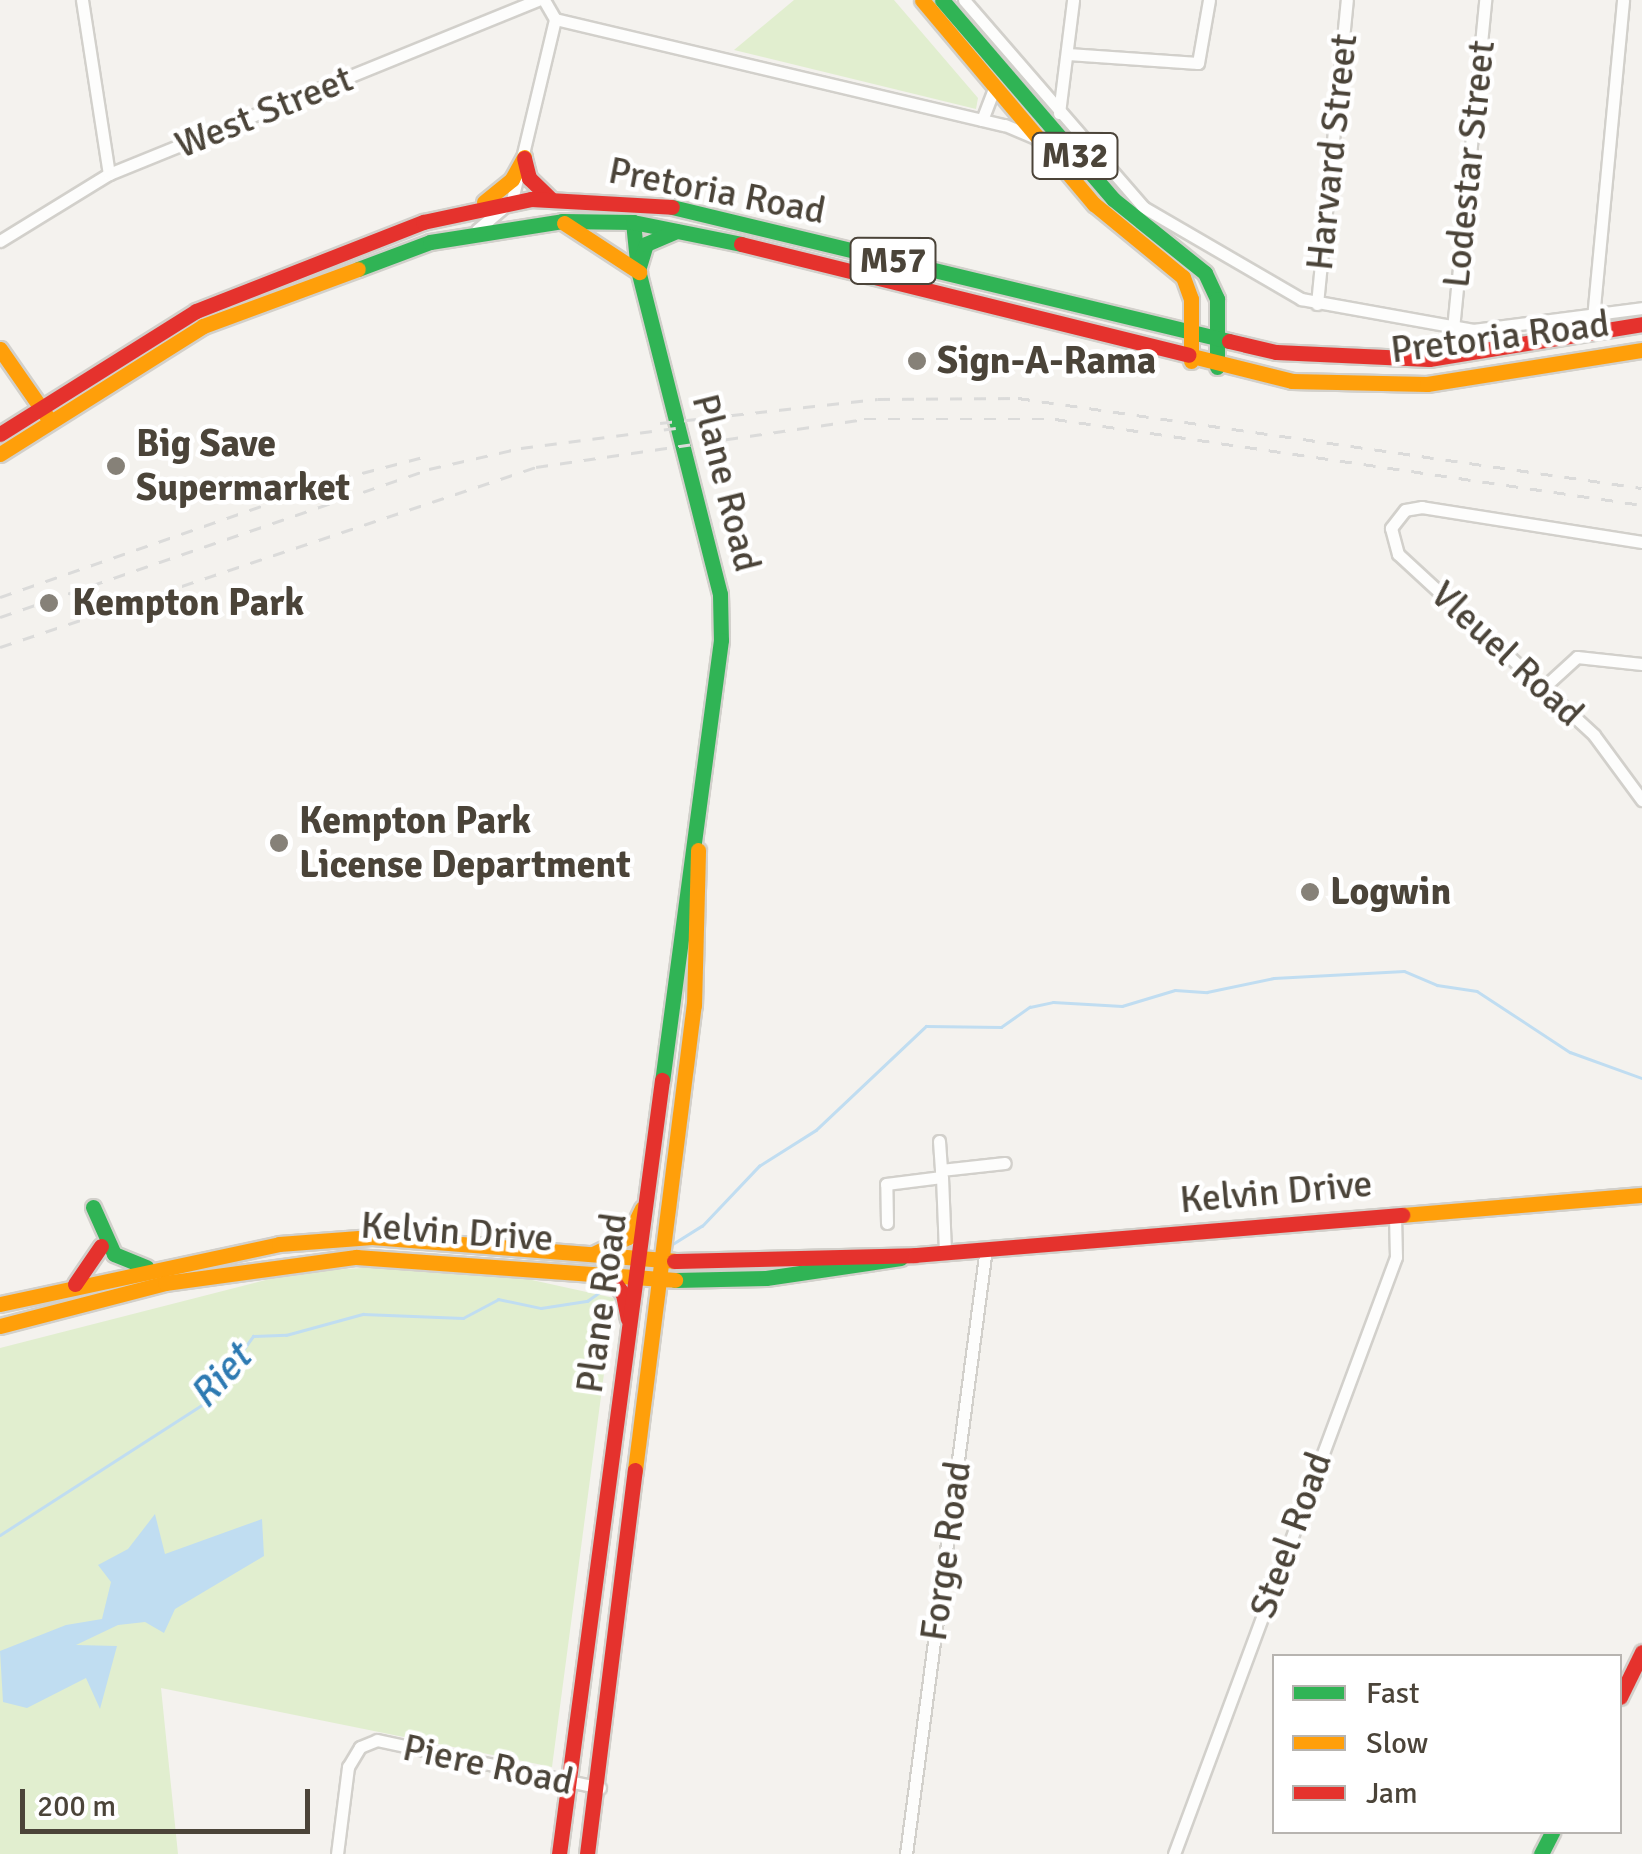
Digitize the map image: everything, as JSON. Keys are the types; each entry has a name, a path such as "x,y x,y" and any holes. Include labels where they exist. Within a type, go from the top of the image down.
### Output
{"main road":[{"name":"M32","path":"922,0 1117,226 1173,266 1192,298"},
{"name":"M32","path":"942,0 1103,188 1186,254 1217,299 1216,367"},
{"path":"524,158 529,178 550,198"},
{"path":"475,207 508,185 524,158"},
{"path":"594,198 633,222 658,204"},
{"name":"Pretoria Road","path":"0,454 45,415 196,311 475,207 512,200 594,198 658,204 1218,339 1342,358 1429,359 1642,324"},
{"path":"562,221 638,271 646,244 681,230"},
{"name":"Pretoria Road","path":"0,434 45,415 203,326 373,260 473,232 562,221 633,222 681,230 1216,367 1372,386 1481,378 1642,350"},
{"name":"Plane Road","path":"589,1851 600,1788 649,1261 651,1180 705,761 720,594 638,271 633,222"},
{"path":"977,303 987,284"},
{"path":"1167,326 1184,314 1192,298"},
{"path":"1191,361 1192,298"},
{"path":"0,348 45,415"},
{"name":"Plane Road","path":"649,1261 667,1200 694,1005 705,761"},
{"path":"660,1112 683,1005"},
{"path":"580,1257 603,1253 628,1236 651,1180"},
{"name":"Kelvin Drive","path":"0,1326 164,1283 306,1260 415,1256 647,1280 766,1278 986,1248 1642,1194"},
{"path":"667,1200 673,1248 706,1264"},
{"path":"93,1208 114,1254 148,1268"},
{"name":"Kelvin Drive","path":"0,1304 148,1268 280,1244 372,1238 482,1242 580,1257 706,1264 915,1255"},
{"path":"74,1284 101,1246"},
{"path":"610,1276 623,1294 631,1343"},
{"name":"Plane Road","path":"559,1854 631,1343 647,1280"},
{"path":"1622,1693 1642,1652"}],"street":[{"path":"82,0 109,174"},
{"name":"West Street","path":"0,241 109,174 536,0"},
{"path":"473,232 512,200 555,19 544,0"},
{"path":"964,0 1143,206 1317,304 1454,328 1593,318 1642,308"},
{"path":"1059,113 1073,0"},
{"path":"1068,54 1198,63 1210,0"},
{"name":"Harvard Street","path":"1317,304 1346,0"},
{"name":"Lodestar Street","path":"1454,328 1485,0"},
{"path":"1593,318 1623,0"},
{"path":"555,19 982,120 1038,139"},
{"path":"982,120 994,102 993,83"},
{"name":"Vleuel Road","path":"1642,542 1430,508 1405,510 1390,528 1398,554 1594,735 1637,787 1642,800"},
{"path":"1544,688 1577,657 1642,664"},
{"path":"938,1141 945,1252"},
{"path":"887,1222 886,1184 1005,1164"},
{"name":"Steel Road","path":"1174,1854 1396,1257 1395,1215"},
{"name":"Forge Road","path":"906,1854 986,1248"},
{"name":"Piere Road","path":"337,1854 348,1767 360,1747 377,1740 569,1785 600,1788"}],"green space":[{"path":"794,0 894,0 978,98 976,109 734,50"},
{"path":"395,1266 505,1274 614,1298 552,1767 161,1688 178,1854 0,1854 0,1348 297,1272"}],"water":[{"path":"155,1514 165,1554 262,1519 264,1556 175,1609 164,1633 145,1622 118,1625 76,1645 117,1646 100,1709 86,1678 27,1708 3,1702 0,1651 66,1625 102,1619 111,1582 98,1565 128,1549"}],"waterway":[{"path":"671,1245 702,1226 759,1166 816,1130 926,1026 1001,1027 1030,1007 1053,1002 1122,1006 1175,990 1207,992 1274,978 1404,971 1437,985 1477,991 1570,1052 1642,1078"},
{"name":"Riet","path":"0,1535 206,1402 253,1336 286,1335 363,1314 463,1318 498,1299 541,1308 587,1301 610,1285"}],"railway":[{"path":"660,423 878,399 1018,398 1642,488"},
{"path":"0,647 536,467 864,419 1055,419 1642,505"},
{"path":"0,617 429,469 521,448 676,428"},
{"path":"0,597 339,479 427,456"}],"traffic: fast":[{"path":"942,0 1113,199 1205,273 1217,299 1217,367"},
{"path":"672,207 1229,341"},
{"path":"358,269 430,242 562,221 633,222 741,244"},
{"path":"633,222 638,270 720,594 721,640 662,1080"},
{"path":"638,270 646,244 676,231"},
{"path":"93,1207 114,1254 146,1267"},
{"path":"675,1280 766,1278 901,1258"},
{"path":"1541,1854 1551,1834"}],"traffic: slow":[{"path":"922,0 1094,204 1183,277 1191,299 1191,361"},
{"path":"484,202 512,179 524,157"},
{"path":"564,223 639,272"},
{"path":"0,454 203,326 358,269"},
{"path":"0,349 48,418"},
{"path":"1188,355 1292,381 1427,384 1642,350"},
{"path":"635,1470 694,1005 698,850"},
{"path":"1402,1215 1642,1195"},
{"path":"593,1254 628,1237 642,1208"},
{"path":"0,1304 279,1244 372,1237 674,1261"},
{"path":"0,1326 165,1283 356,1257 675,1280"}],"traffic: jam":[{"path":"524,158 529,178 550,198"},
{"path":"0,434 196,311 423,222 531,199 672,207"},
{"path":"741,244 1188,355"},
{"path":"1229,341 1276,352 1429,359 1642,324"},
{"path":"559,1854 662,1080"},
{"path":"674,1261 915,1255 1402,1215"},
{"path":"75,1284 101,1246"},
{"path":"610,1276 623,1294 628,1319"},
{"path":"587,1854 635,1470"},
{"path":"1622,1693 1642,1652"}],"place":[{"name":"Sign-A-Rama","path":"917,361"},
{"name":"Big Save Supermarket","path":"116,466"},
{"name":"Kempton Park","path":"49,603"},
{"name":"Kempton Park License Department","path":"279,843"},
{"name":"Logwin","path":"1310,892"}]}
